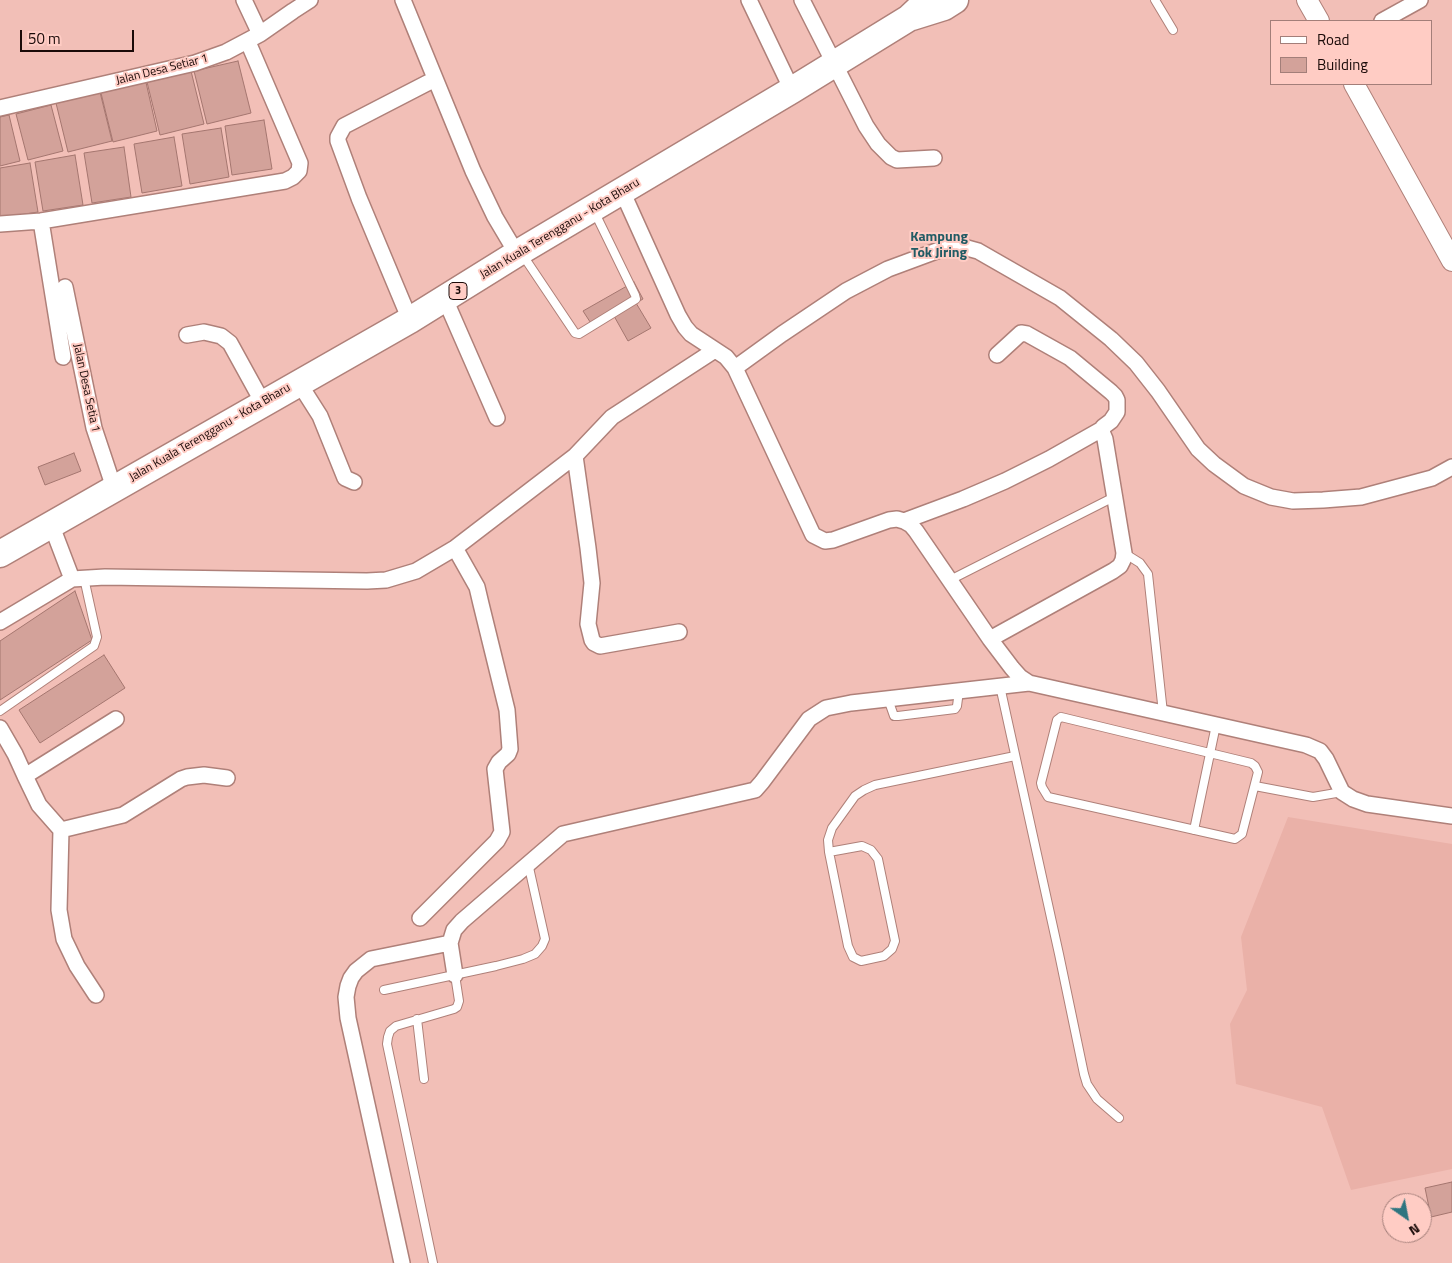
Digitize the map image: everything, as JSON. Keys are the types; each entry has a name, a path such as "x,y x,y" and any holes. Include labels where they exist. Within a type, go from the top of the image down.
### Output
{"highway":[{"name":"3","path":"909,18 928,0"},
{"name":"3","path":"909,18 944,7 955,0"},
{"name":"Jalan Kuala Terengganu - Kota Bharu","path":"0,554 410,320 909,18"}],"street":[{"path":"0,224 41,221 285,181 293,177 299,171 300,163 254,38 244,0"},
{"name":"Jalan Desa Setiar 1","path":"0,108 195,63 226,52 254,38 310,0"},
{"path":"403,0 484,198 519,253"},
{"path":"749,0 792,90"},
{"path":"802,0 869,131 878,144 891,157 897,160 934,158"},
{"path":"1307,0 1318,20"},
{"path":"1384,20 1420,0"},
{"path":"410,320 359,198 338,137 344,126 435,79"},
{"path":"1355,85 1452,260"},
{"path":"622,191 685,327 691,334 726,357 735,368 813,535 825,541 832,540 889,520 897,519 904,521 916,531 1012,668 1029,683"},
{"name":"Jalan Desa Setia 1","path":"41,221 63,357"},
{"path":"735,368 846,291 888,269 950,246 960,246 978,251 1060,298 1111,339 1136,363 1198,449 1214,464 1244,486 1271,497 1293,501 1361,497 1432,478 1452,466"},
{"name":"Jalan Desa Setia 1","path":"65,286 94,428 114,488"},
{"path":"445,299 497,418"},
{"path":"187,335 204,332 221,336 230,343 263,403"},
{"path":"904,521 1005,481 1102,429 1115,417 1117,400 1111,392 1070,358 1027,334 1021,333 997,355"},
{"path":"0,622 78,579 105,577 367,581 386,580 416,571 455,548 575,456 612,417 714,350"},
{"path":"299,383 320,416 345,478 354,482"},
{"path":"990,639 1120,566 1124,553 1102,429"},
{"path":"575,456 592,583 588,624 592,640 600,646 678,632"},
{"path":"51,524 78,579"},
{"path":"420,918 497,841 502,832 495,769 510,749 507,710 477,587 455,548"},
{"path":"454,975 450,943 454,930 563,834 755,790 809,719 826,708 851,703 1029,683 1306,745 1320,751 1326,759 1342,792 1353,800 1367,804 1452,816"},
{"path":"25,776 116,719"},
{"path":"0,728 15,754 39,805 62,830 59,910 64,939 77,966 96,995"},
{"path":"62,830 123,815 187,777 204,775 227,778"},
{"path":"402,1263 348,1018 346,997 351,978 356,971 371,959 450,943"}],"lane":[{"path":"1155,0 1173,30"},
{"path":"519,253 575,333 579,334 636,299 636,295 593,209"},
{"path":"950,580 1114,497"},
{"path":"1124,553 1140,563 1148,574 1162,713"},
{"path":"0,711 94,646 98,637 78,579"},
{"path":"1000,686 1084,1074 1087,1084 1097,1098 1118,1118"},
{"path":"1061,717 1210,753 1251,763 1258,772 1242,834 1235,839 1053,799 1048,797 1041,783 1057,720 1061,717"},
{"path":"1194,830 1216,725"},
{"path":"829,852 862,846 871,850 878,859 895,941 892,949 884,956 861,961 854,957 848,946 829,852 828,840 832,828 855,796 875,785 1015,756"},
{"path":"1255,786 1312,797 1342,792"},
{"path":"384,990 523,959 535,954 545,939 528,863"},
{"path":"433,1263 388,1037 396,1026 457,1007 459,1001 454,975"},
{"path":"417,1019 424,1078"}],"shaded area":[{"path":"1288,817 1452,844 1452,1169 1351,1190 1322,1107 1236,1084 1230,1024 1247,990 1241,937"}],"building":[{"path":"238,61 251,113 207,124 194,71"},
{"path":"191,71 204,124 160,135 147,82"},
{"path":"145,78 157,131 113,142 100,89"},
{"path":"99,88 112,141 68,152 55,99"},
{"path":"51,105 63,151 28,160 16,114"},
{"path":"9,115 20,161 0,166 0,117"},
{"path":"264,120 272,169 232,175 225,126"},
{"path":"221,128 229,177 190,184 182,134"},
{"path":"174,137 182,186 142,193 134,144"},
{"path":"124,147 131,197 92,203 84,153"},
{"path":"75,155 83,205 43,211 35,162"},
{"path":"30,163 38,212 0,218 0,168"},
{"path":"634,282 643,299 594,328 583,311"},
{"path":"636,303 651,328 628,341 614,316"},
{"path":"74,453 81,471 45,485 38,467"},
{"path":"75,591 92,640 0,700 0,641"},
{"path":"104,655 125,688 40,743 19,710"},
{"path":"1452,1182 1452,1212 1432,1217 1432,1193 1426,1193 1425,1188"}],"district":[{"name":"Kampung Tok Jiring","path":"939,246"}]}
